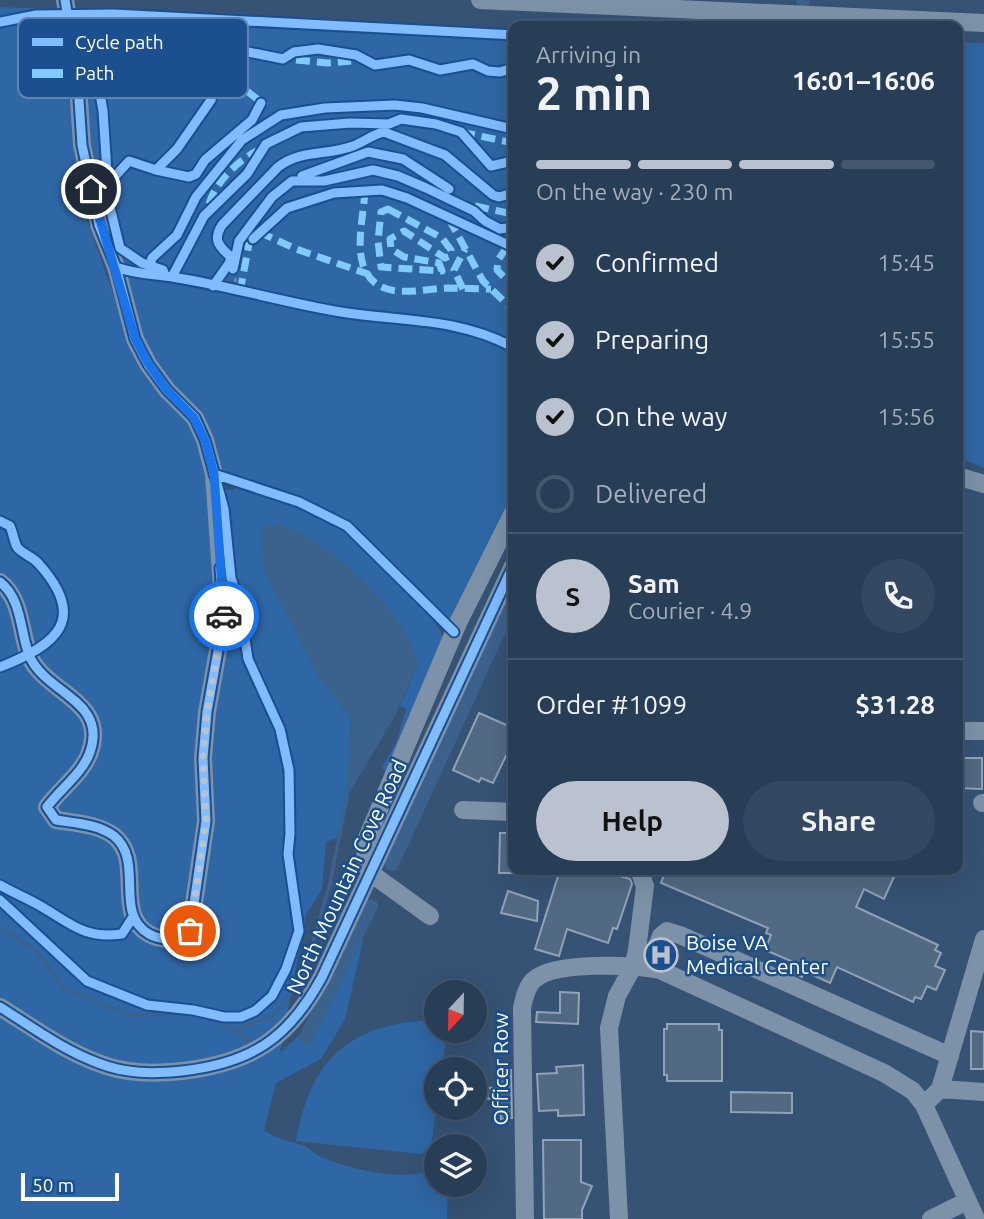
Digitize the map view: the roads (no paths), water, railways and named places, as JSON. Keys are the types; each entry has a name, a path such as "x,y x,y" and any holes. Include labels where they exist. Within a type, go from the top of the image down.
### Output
{"street":[{"path":"65,0 68,18"},
{"path":"480,0 936,21"},
{"path":"963,22 984,23"},
{"path":"0,582 7,588 20,615 29,655 38,673 81,703 92,725 90,752 77,773 47,807 56,820 89,825 114,837 128,856 133,917 145,932 159,939 174,939 190,931 206,821 203,758 207,712 224,617 214,474 205,440 194,418 167,390 135,338 116,267 99,225 82,145 79,98"},
{"path":"963,478 984,484"},
{"path":"430,916 369,872 365,857 367,838 458,623 508,523"},
{"name":"North Mountain Cove Road","path":"0,1007 72,1052 126,1072 165,1073 235,1061 273,1040 311,998 508,577"},
{"path":"963,731 984,731"},
{"path":"463,810 508,812"},
{"path":"640,967 645,886 641,875"},
{"path":"619,1219 609,1028 617,996 667,931 950,1056"},
{"path":"924,1105 940,1089 984,939"},
{"path":"640,967 660,970 884,1073 913,1091 924,1105 976,1219"},
{"name":"Officer Row","path":"525,1219 524,996 535,978 550,972 640,967"},
{"path":"940,1089 984,1092"},
{"path":"930,1219 967,1201"}],"waterway":[{"path":"392,864 508,611"},
{"path":"342,898 337,886 330,883 347,797"},
{"path":"235,1030 273,1016 302,981 330,883"},
{"path":"306,1038 371,906"},
{"path":"0,928 36,950 63,987 129,1016 190,1012 225,1024 253,1043"}],"place":[{"name":"Boise VA Medical Center","path":"661,955"}]}
